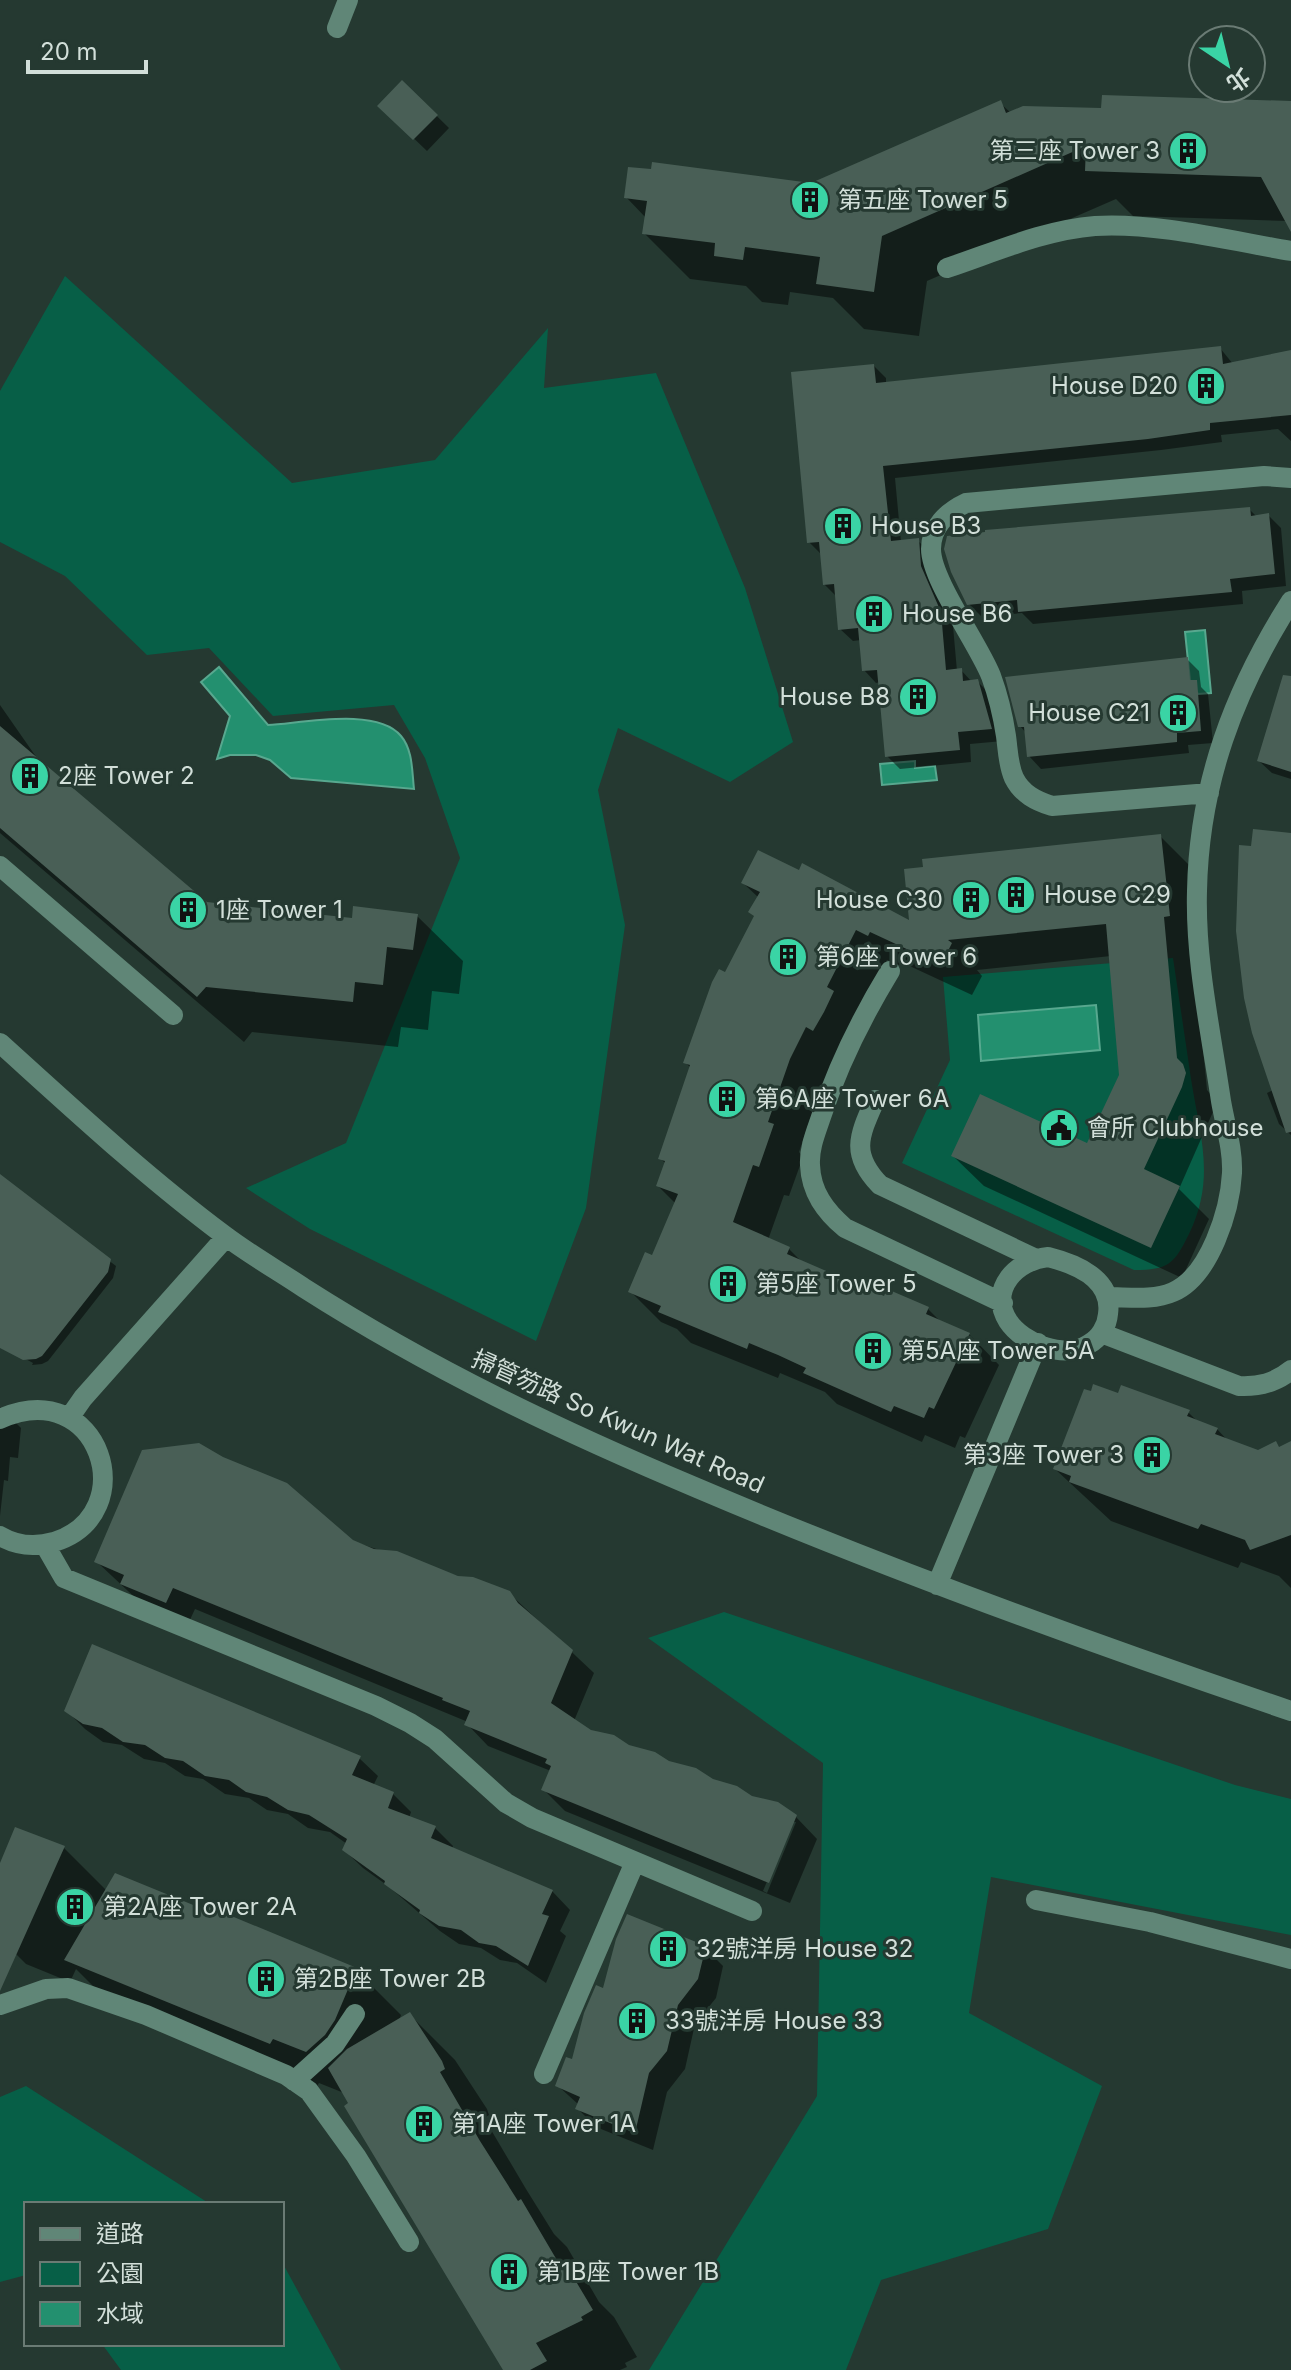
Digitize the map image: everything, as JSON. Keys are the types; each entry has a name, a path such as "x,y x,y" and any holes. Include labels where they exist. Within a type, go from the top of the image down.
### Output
{"street":[{"path":"337,28 348,0"},
{"path":"947,268 1043,236 1095,226 1148,228 1291,251"},
{"path":"1209,793 1052,806 1037,802 1024,792 1010,763 991,676 935,571 931,545 942,519 966,503 1264,476 1291,478"},
{"path":"1107,1297 1159,1297 1187,1284 1198,1273 1217,1235 1230,1192 1230,1138 1200,955 1197,891 1201,828 1214,766 1234,706 1261,648 1291,601"},
{"path":"0,866 173,1015"},
{"path":"890,971 850,1043 829,1094 812,1145 810,1165 813,1184 820,1201 845,1228 1003,1303"},
{"name":"掃管笏路 So Kwun Wat Road","path":"0,1043 130,1161 226,1237 446,1373 536,1418 780,1523 1091,1644 1291,1711"},
{"path":"875,1100 859,1135 860,1149 869,1173 880,1185 1034,1258"},
{"path":"69,1418 83,1398 226,1237"},
{"path":"1034,1258 1063,1260 1096,1279 1107,1297 1108,1320 1091,1344 1063,1352 1015,1330 1006,1318 1004,1289 1010,1275 1034,1258"},
{"path":"1101,1333 1239,1386 1256,1387 1274,1382 1291,1370"},
{"path":"937,1585 1038,1343"},
{"path":"0,1419 18,1411 40,1409 69,1418 82,1427 99,1454 103,1473 101,1493 94,1512 81,1527 65,1538 45,1545 23,1545 0,1536"},
{"path":"45,1545 64,1578 376,1706 435,1739 506,1803 532,1818 752,1911"},
{"path":"544,2074 635,1862"},
{"path":"1036,1900 1150,1922 1291,1959"},
{"path":"0,2005 46,1989 68,1988 146,2015 294,2081 309,2091 356,2156 409,2242"},
{"path":"294,2081 335,2044 355,2014"}],"green space":[{"path":"65,276 292,483 435,460 548,328 544,388 656,373 745,588 793,742 730,782 618,728 598,790 625,925 586,1208 536,1341 310,1229 246,1188 346,1143 460,858 425,758 394,705 273,716 209,648 147,655 65,576 0,542 0,391"},
{"name":"會所 Clubhouse","path":"1173,958 1204,1157 1204,1175 1197,1214 1184,1244 1169,1263 1155,1269 1134,1270 902,1163 950,1060 943,977"},
{"path":"724,1612 1235,1785 1291,1799 1291,1935 991,1877 969,2013 1102,2086 1048,2229 881,2280 846,2370 649,2370 817,2096 823,1763 648,1638"},
{"path":"26,2086 207,2202 24,2202 24,2276 0,2282 0,2097"},
{"path":"284,2266 341,2370 121,2370 103,2346 284,2346"}],"water":[{"path":"1205,630 1211,693 1198,694 1190,680 1185,632"},
{"path":"219,667 268,725 358,719 390,727 401,736 408,748 414,789 291,778 270,760 256,755 230,755 217,759 230,716 201,682"},
{"path":"915,761 915,768 935,766 937,780 882,785 880,764"},
{"path":"1096,1005 1100,1050 981,1061 978,1015"}],"building":[{"path":"402,80 438,115 413,140 377,106"},
{"name":"第五座 Tower 5","path":"1102,95 1187,98 1187,104 1291,101 1291,232 1261,177 1085,171 1086,146 882,236 874,292 816,284 820,257 745,247 743,260 714,256 715,243 642,234 647,201 624,198 628,167 651,169 652,162 811,183 1001,100 1006,113 1023,106 1101,108"},
{"path":"1221,346 1223,364 1291,350 1291,415 1210,423 1210,430 1148,439 883,466 891,541 919,538 921,566 941,612 946,670 962,668 963,681 978,679 992,729 958,732 960,750 885,757 877,670 862,671 858,628 838,630 834,584 823,585 819,542 807,543 791,372 874,364 876,383"},
{"path":"1250,507 1251,516 1269,513 1275,574 1230,579 1232,592 1018,612 1017,600 967,605 944,549 947,536 985,530"},
{"path":"1188,657 1190,680 1197,680 1201,731 1177,733 1177,742 1027,757 1024,727 1018,727 1005,677"},
{"path":"1283,675 1291,676 1291,772 1257,761"},
{"name":"1座 Tower 1","path":"0,726 207,902 352,918 353,906 418,914 413,950 387,947 383,985 355,982 353,1002 206,987 197,997 0,828"},
{"path":"1253,829 1291,833 1291,1132 1286,1133 1252,1033 1244,998 1236,931 1239,845 1251,846"},
{"path":"1161,834 1170,916 1164,917 1177,1058 1186,1073 1144,1169 1180,1186 1151,1248 951,1156 980,1094 1087,1143 1119,1075 1106,924 948,940 952,943 941,965 870,932 868,936 856,930 827,987 834,991 824,1012 813,1031 806,1027 790,1059 768,1122 774,1124 759,1167 753,1165 733,1222 790,1247 787,1254 884,1296 887,1289 929,1307 926,1314 970,1333 934,1409 929,1407 924,1418 894,1406 891,1412 803,1373 806,1368 778,1355 749,1343 747,1349 658,1312 661,1306 628,1292 645,1252 652,1255 678,1194 656,1186 665,1161 658,1159 690,1065 683,1063 712,982 719,969 725,972 754,916 748,912 760,892 741,883 758,850 799,870 802,863 909,920 904,869 923,867 922,859"},
{"path":"0,1174 111,1259 108,1272 42,1356 36,1359 23,1360 0,1348"},
{"name":"第3座 Tower 3","path":"1093,1384 1118,1393 1121,1385 1190,1410 1187,1416 1218,1428 1215,1434 1258,1450 1276,1441 1279,1447 1291,1441 1291,1535 1250,1550 1245,1540 1201,1524 1198,1529 1069,1482 1071,1476 1053,1469 1084,1389 1091,1391"},
{"path":"199,1443 223,1457 287,1483 353,1540 374,1549 397,1551 458,1576 473,1577 510,1591 518,1603 573,1650 551,1703 591,1730 614,1735 629,1745 696,1768 752,1796 778,1802 797,1815 769,1883 541,1790 551,1766 545,1763 547,1759 464,1725 470,1711 443,1698 173,1588 166,1603 120,1584 124,1575 94,1562 142,1450"},
{"path":"92,1644 361,1756 352,1775 394,1792 388,1808 436,1826 431,1838 553,1890 542,1914 549,1916 528,1966 496,1946 479,1943 461,1930 439,1926 419,1913 420,1910 384,1884 385,1881 342,1850 347,1839 309,1815 288,1810 267,1797 246,1792 229,1780 205,1776 183,1761 165,1758 145,1745 123,1742 102,1728 83,1724 64,1711"},
{"path":"15,1827 65,1846 0,1991 0,1863"},
{"path":"115,1873 203,1909 205,1905 357,1968 335,2020 325,2035 306,2052 273,2039 270,2044 64,1960"},
{"path":"627,1914 706,1946 698,1979 678,2005 667,2051 649,2073 635,2133 575,2109 580,2097 555,2086 566,2057 572,2059 584,2013 596,1985 603,1988 616,1939"},
{"path":"410,2012 442,2061 445,2069 440,2072 480,2141 518,2201 521,2199 558,2262 565,2271 568,2268 593,2310 581,2317 583,2320 536,2343 547,2361 530,2370 503,2370 344,2106 348,2103 328,2068 347,2049"}],"place":[{"name":"第三座 Tower 3","path":"1188,151"},
{"name":"第五座 Tower 5","path":"810,200"},
{"name":"House D20","path":"1206,386"},
{"name":"House B3","path":"843,526"},
{"name":"House B6","path":"874,614"},
{"name":"House B8","path":"918,697"},
{"name":"House C21","path":"1178,713"},
{"name":"2座 Tower 2","path":"30,776"},
{"name":"House C29","path":"1016,895"},
{"name":"House C30","path":"971,900"},
{"name":"1座 Tower 1","path":"188,910"},
{"name":"第6座 Tower 6","path":"788,957"},
{"name":"第6A座 Tower 6A","path":"727,1099"},
{"name":"會所 Clubhouse","path":"1059,1128"},
{"name":"第5座 Tower 5","path":"728,1284"},
{"name":"第5A座 Tower 5A","path":"873,1351"},
{"name":"第3座 Tower 3","path":"1152,1455"},
{"name":"第2A座 Tower 2A","path":"75,1907"},
{"name":"32號洋房 House 32","path":"668,1949"},
{"name":"第2B座 Tower 2B","path":"266,1979"},
{"name":"33號洋房 House 33","path":"637,2021"},
{"name":"第1A座 Tower 1A","path":"424,2124"},
{"name":"第1B座 Tower 1B","path":"509,2272"}]}
